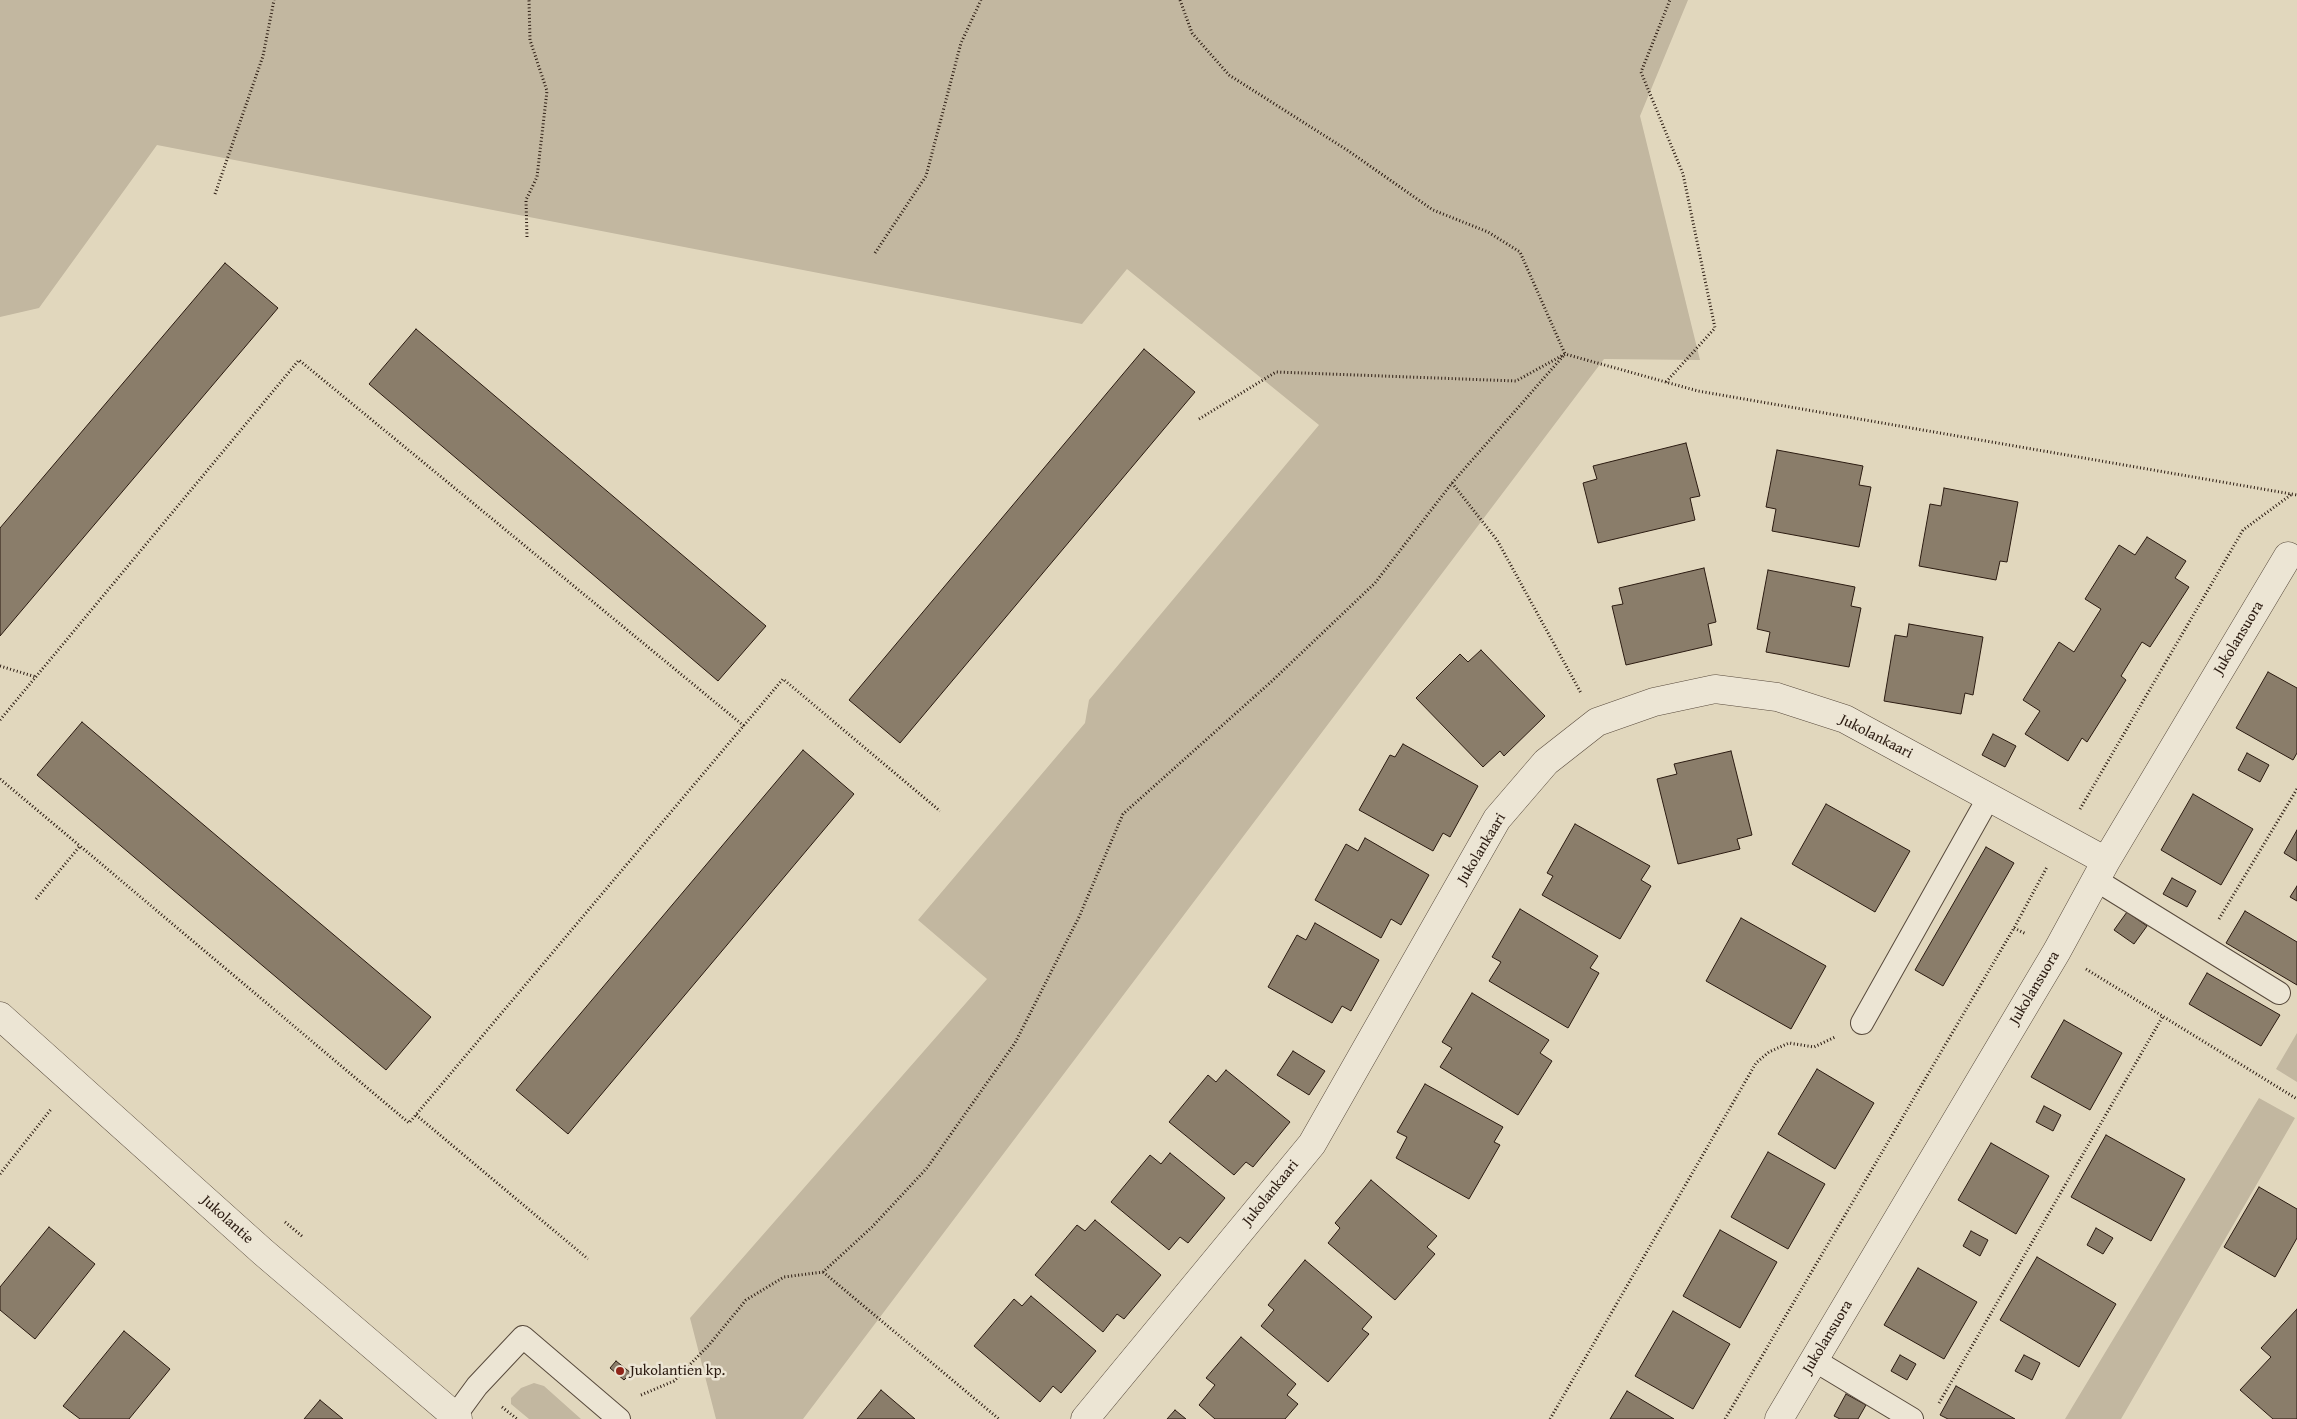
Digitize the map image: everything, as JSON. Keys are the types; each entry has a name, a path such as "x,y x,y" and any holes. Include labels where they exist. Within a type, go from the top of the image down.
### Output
{"street":[{"name":"Jukolansuora","path":"1779,1419 2057,951 2101,870 2288,556"},
{"name":"Jukolankaari","path":"1085,1419 1312,1144 1498,819 1546,762 1597,722 1654,702 1715,689 1777,697 1845,719 2063,837 2101,870"},
{"name":"Jukolantie","path":"0,1016 263,1252 456,1418"}],"lane":[{"path":"1862,1023 1989,796"},
{"path":"2101,870 2202,946 2279,993"},
{"path":"456,1418 478,1386 523,1337 617,1417"},
{"path":"1814,1360 1912,1419"}],"path":[{"path":"215,194 263,56 274,0"},
{"path":"527,237 526,200 537,177 547,91 530,40 530,0"},
{"path":"874,253 926,176 961,43 981,0"},
{"path":"1180,0 1192,33 1229,75 1347,150 1433,210 1488,232 1520,252 1565,354"},
{"path":"1666,382 1715,328 1683,174 1641,72 1670,0"},
{"path":"617,1417 638,1396 674,1380 709,1345 746,1300 784,1277 823,1272 872,1228 927,1168 1015,1044 1078,917 1123,814 1272,681 1375,583 1452,483 1565,354"},
{"path":"1199,419 1276,372 1516,381 1565,354 1698,391 2297,495"},
{"path":"0,720 299,360 744,726"},
{"path":"1452,483 1497,540 1597,722"},
{"path":"1725,1419 2014,928 2063,837 2243,530 2292,494"},
{"path":"0,666 36,677"},
{"path":"0,779 409,1123 783,679 940,811"},
{"path":"2202,946 2297,789"},
{"path":"36,899 80,846"},
{"path":"2014,928 2057,951 2297,1099"},
{"path":"1934,1410 2163,1016"},
{"path":"1550,1419 1756,1063 1769,1052 1789,1043 1814,1047 1862,1023"},
{"path":"0,1174 74,1081"},
{"path":"416,1115 588,1258"},
{"path":"823,1272 999,1419"}],"shaded area":[{"path":"0,0 1688,0 1640,116 1700,360 1604,359 803,1419 716,1419 690,1318 987,979 918,920 1085,723 1089,700 1319,425 1127,269 1082,324 157,145 39,308 0,317"},
{"path":"2297,1033 2297,1082 2276,1069"},
{"path":"2259,1098 2295,1118 2121,1419 2065,1419"},
{"path":"534,1383 544,1386 581,1419 529,1419 511,1404 511,1398 521,1388"}],"building":[{"path":"225,263 278,308 0,636 0,528"},
{"path":"416,329 766,626 718,681 369,384"},
{"path":"1144,349 1195,392 900,743 849,700"},
{"path":"1686,443 1700,496 1690,498 1695,520 1598,543 1583,483 1597,479 1593,466"},
{"path":"1777,450 1863,466 1859,485 1871,487 1859,547 1772,531 1776,509 1766,507"},
{"path":"1944,488 2018,502 2007,562 2000,561 1996,580 1919,566 1930,504 1941,506"},
{"path":"2147,537 2186,561 2175,578 2189,587 2150,647 2142,642 2121,676 2126,680 2087,742 2082,738 2068,761 2025,734 2040,711 2023,700 2059,642 2074,652 2101,609 2085,599 2119,545 2135,555"},
{"path":"1704,568 1716,622 1708,624 1712,645 1626,665 1612,606 1623,604 1619,588"},
{"path":"1768,570 1855,587 1851,606 1861,608 1849,667 1766,652 1770,632 1757,629"},
{"path":"1909,624 1983,637 1973,695 1965,693 1961,714 1884,701 1895,635 1907,637"},
{"path":"1481,650 1545,716 1504,756 1500,751 1483,767 1416,698 1460,654 1468,662"},
{"path":"2268,672 2297,688 2297,753 2293,760 2236,728"},
{"path":"82,722 431,1017 386,1070 37,775"},
{"path":"1993,734 2016,746 2005,767 1982,755"},
{"path":"1403,744 1478,786 1450,837 1443,833 1433,851 1359,810 1390,755 1395,757"},
{"path":"803,750 854,794 568,1134 516,1090"},
{"path":"1731,751 1752,835 1737,839 1740,849 1678,864 1657,779 1677,774 1674,764"},
{"path":"2247,753 2269,765 2260,782 2238,770"},
{"path":"2193,794 2253,829 2221,885 2161,850"},
{"path":"1826,804 1910,851 1875,912 1792,864"},
{"path":"1575,824 1650,866 1641,880 1651,886 1620,939 1542,895 1553,876 1547,873"},
{"path":"2297,830 2297,861 2284,853"},
{"path":"1365,838 1429,875 1401,925 1391,919 1381,938 1315,900 1346,844 1358,851"},
{"path":"1986,847 2014,863 1943,986 1915,970"},
{"path":"2172,878 2196,891 2187,907 2163,894"},
{"path":"2297,886 2297,901 2290,897"},
{"path":"1520,909 1598,956 1590,968 1599,973 1568,1028 1489,981 1501,962 1492,957"},
{"path":"2245,911 2297,942 2297,985 2226,943"},
{"path":"2127,912 2147,926 2134,944 2114,930"},
{"path":"1741,918 1826,966 1791,1029 1706,981"},
{"path":"1315,923 1379,960 1351,1011 1342,1006 1332,1023 1268,987 1297,935 1306,940"},
{"path":"2207,973 2280,1015 2261,1046 2189,1004"},
{"path":"1472,993 1549,1040 1540,1053 1552,1061 1518,1115 1440,1067 1452,1048 1442,1042"},
{"path":"2064,1020 2122,1053 2090,1110 2031,1077"},
{"path":"1293,1051 1325,1071 1309,1095 1277,1075"},
{"path":"1817,1069 1874,1103 1835,1169 1778,1134"},
{"path":"1226,1070 1290,1122 1253,1167 1246,1162 1234,1175 1169,1122 1208,1075 1216,1082"},
{"path":"1425,1084 1503,1127 1494,1142 1500,1145 1469,1199 1396,1158 1407,1137 1397,1132"},
{"path":"2044,1106 2061,1115 2053,1131 2036,1122"},
{"path":"2106,1135 2185,1179 2151,1241 2071,1197"},
{"path":"1991,1143 2049,1176 2016,1234 1958,1200"},
{"path":"1768,1152 1825,1184 1788,1249 1731,1217"},
{"path":"1170,1153 1225,1198 1188,1243 1180,1237 1169,1250 1111,1202 1150,1155 1161,1164"},
{"path":"1371,1180 1437,1236 1427,1247 1435,1254 1395,1300 1328,1243 1340,1228 1335,1223"},
{"path":"2259,1187 2297,1209 2297,1238 2275,1277 2224,1247"},
{"path":"1095,1220 1161,1275 1124,1319 1117,1314 1103,1332 1035,1275 1077,1225 1085,1231"},
{"path":"49,1227 95,1264 35,1339 0,1310 0,1287"},
{"path":"2096,1228 2113,1238 2103,1254 2087,1245"},
{"path":"1720,1230 1777,1262 1740,1328 1683,1296"},
{"path":"1971,1231 1988,1240 1980,1256 1963,1246"},
{"path":"2037,1257 2116,1304 2079,1367 2000,1320"},
{"path":"1305,1260 1372,1317 1362,1329 1369,1334 1328,1382 1261,1326 1274,1310 1268,1305"},
{"path":"1918,1268 1977,1302 1944,1359 1884,1325"},
{"path":"1031,1296 1096,1351 1061,1393 1053,1386 1040,1402 974,1346 1014,1299 1022,1306"},
{"path":"2297,1309 2297,1419 2273,1419 2240,1390 2271,1357 2261,1348"},
{"path":"1673,1311 1730,1344 1693,1409 1635,1376"},
{"path":"124,1331 170,1369 129,1419 80,1419 63,1406"},
{"path":"1241,1337 1296,1384 1287,1395 1298,1404 1285,1419 1215,1419 1199,1405 1215,1385 1206,1378"},
{"path":"1900,1355 1916,1364 1907,1380 1891,1371"},
{"path":"2024,1355 2040,1363 2032,1380 2015,1371"},
{"path":"616,1361 631,1373 624,1380 610,1368"},
{"path":"1956,1386 2015,1419 1948,1419 1940,1415"},
{"path":"881,1390 915,1419 857,1419"},
{"path":"1627,1391 1674,1419 1610,1419"},
{"path":"1846,1394 1866,1405 1858,1419 1840,1419 1834,1416"},
{"path":"320,1400 343,1419 304,1419"},
{"path":"1175,1410 1186,1419 1167,1419"}],"place":[{"name":"Jukolantien kp.","path":"620,1371"}]}
